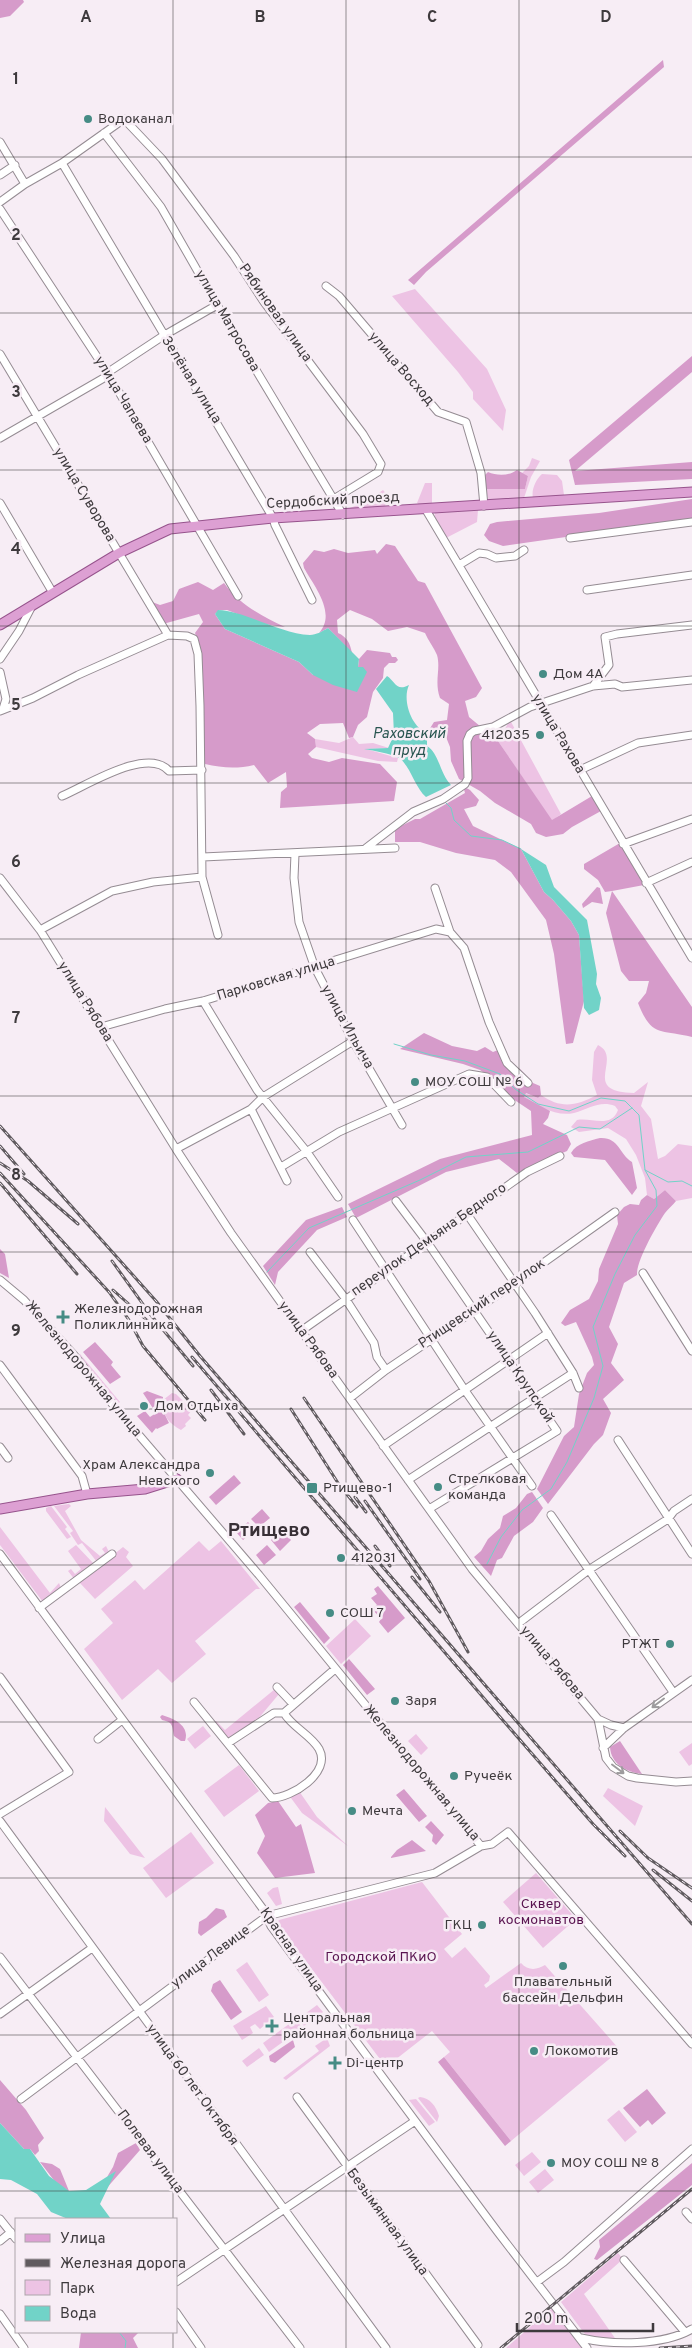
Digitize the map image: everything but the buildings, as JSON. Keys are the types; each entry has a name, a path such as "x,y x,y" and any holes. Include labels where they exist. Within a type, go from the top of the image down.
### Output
{"main road":[{"name":"Сердобский проезд","path":"0,625 119,553 170,529 273,518 692,492"},
{"path":"0,1509 87,1494 112,1495 145,1489 177,1479"}],"street":[{"name":"Рябиновая улица","path":"104,133 124,119 168,166 234,256 264,302 363,434 381,464 378,472 332,500"},
{"path":"0,202 25,184 62,163 104,133"},
{"name":"улица Матросова","path":"104,133 161,207 332,500 343,515"},
{"path":"0,142 25,184"},
{"name":"Зелёная улица","path":"62,163 163,336 245,468 273,518 312,600"},
{"path":"0,175 15,165"},
{"name":"улица Чапаева","path":"0,209 109,375 238,596"},
{"name":"улица Восход","path":"326,286 338,296 438,412 466,422 481,473 484,506"},
{"path":"0,438 109,375 110,371 163,336 217,305"},
{"name":"улица Суворова","path":"0,354 168,635"},
{"path":"0,504 53,592"},
{"name":"улица Рахова","path":"426,510 540,705 692,958"},
{"path":"570,538 692,522"},
{"path":"459,565 479,553 496,558 515,556 524,550"},
{"path":"588,590 692,575"},
{"path":"0,658 19,631 32,605"},
{"path":"593,686 609,665 605,638 617,634 692,625"},
{"path":"2,710 11,708 168,635 187,636 194,640 198,654 202,770 202,877 218,935"},
{"path":"0,672 6,698 2,710"},
{"path":"366,848 413,812 443,799 465,784 468,778 467,742 470,734 493,728 530,707 593,686 615,684 622,688 692,680"},
{"path":"580,770 638,743 692,735"},
{"path":"62,796 130,766 152,762 164,765 170,771 202,770"},
{"path":"623,844 692,819"},
{"path":"203,857 395,848"},
{"name":"улица Ильича","path":"295,854 294,878 299,922 315,968 402,1125"},
{"path":"646,883 692,862"},
{"path":"40,930 112,891 154,882 202,877"},
{"name":"улица Рябова","path":"0,878 40,930 176,1150 231,1233 472,1569 598,1719"},
{"path":"435,888 450,932 464,948 489,1022 507,1062 528,1083"},
{"name":"Парковская улица","path":"101,1027 165,1009 203,1001 315,968 436,929 450,932"},
{"path":"684,946 692,942"},
{"path":"203,1001 263,1097 307,1152 338,1197"},
{"path":"176,1150 250,1109 263,1097 354,1041"},
{"path":"281,1167 339,1132 393,1110 470,1074 487,1077 511,1102"},
{"path":"250,1109 287,1181"},
{"name":"переулок Демьяна Бедного","path":"301,1331 527,1172 560,1156"},
{"name":"улица Крупской","path":"396,1201 427,1242 557,1431 512,1458"},
{"name":"Ртищевский переулок","path":"350,1398 430,1339 515,1283 615,1212"},
{"path":"467,1214 548,1333 573,1373 579,1388"},
{"path":"353,1220 430,1339 532,1486"},
{"path":"310,1252 346,1298 374,1343 377,1357 386,1370"},
{"path":"643,1273 692,1351"},
{"name":"Железнодорожная улица","path":"0,1280 24,1300 74,1355 114,1406 259,1575 481,1846 492,1844 508,1832 692,2044"},
{"path":"383,1446 548,1333"},
{"path":"0,1365 82,1476 87,1494"},
{"path":"408,1480 573,1373"},
{"path":"618,1440 692,1554"},
{"path":"0,1447 8,1458"},
{"path":"429,1509 512,1458"},
{"path":"518,1624 590,1570 668,1519 674,1511 692,1499"},
{"path":"551,1515 673,1692"},
{"name":"Красная улица","path":"0,1554 267,1916 288,1949 587,2348"},
{"path":"40,1608 112,1554"},
{"path":"228,1742 274,1713 284,1713 335,1669"},
{"path":"0,1677 69,1772 0,1814"},
{"path":"603,1748 624,1728 692,1680"},
{"path":"278,1687 293,1704"},
{"path":"194,1702 272,1798 292,1793 314,1777 320,1755 318,1748 284,1713"},
{"path":"598,1719 624,1728"},
{"path":"598,1719 606,1758 613,1767 628,1776 637,1778 676,1782 692,1781"},
{"path":"98,1739 122,1720"},
{"name":"улица 60 лет Октября","path":"0,1821 138,2012 386,2348"},
{"name":"улица Левице","path":"21,2099 267,1916 436,1873 481,1846"},
{"path":"0,2014 92,1948"},
{"name":"Полевая улица","path":"0,1958 300,2348"},
{"name":"Безымянная улица","path":"297,2097 478,2345"},
{"path":"178,2281 225,2251 416,2121"},
{"path":"537,2282 564,2262 692,2149"},
{"path":"686,2212 692,2219"},
{"path":"0,2219 15,2238"},
{"path":"0,2241 11,2232"},
{"path":"581,2338 602,2343 631,2344 689,2331 624,2260"},
{"path":"0,2314 14,2325"},
{"path":"178,2315 201,2348"},
{"path":"17,2333 24,2348"}],"green space":[{"path":"415,289 487,369 506,410 503,431 473,399 473,392 458,372 392,296"},
{"path":"532,458 540,461 531,477 524,498 520,500 489,501 485,489 525,489 528,476 522,473 529,466"},
{"path":"542,474 557,475 562,481 564,495 533,498 534,485"},
{"path":"425,483 432,483 432,505 421,506 417,503"},
{"path":"383,490 389,497 384,508 344,510 366,502"},
{"path":"478,510 477,522 446,538 434,518 435,513"},
{"path":"510,720 561,814 552,821 498,741"},
{"path":"353,737 359,744 373,743 389,748 366,749 398,758 397,762 378,761 316,747 315,739 339,743"},
{"path":"598,1045 605,1051 607,1058 605,1081 609,1087 618,1091 634,1093 648,1082 641,1106 651,1119 658,1159 665,1156 678,1144 692,1146 692,1198 676,1201 665,1190 654,1199 647,1195 645,1178 636,1155 626,1139 608,1128 579,1132 571,1127 577,1120 582,1119 606,1121 611,1119 618,1110 615,1106 604,1104 567,1114 541,1107 524,1097 525,1093 538,1098 541,1095 562,1104 575,1104 597,1095 592,1080 594,1052"},
{"path":"80,1354 120,1402 117,1404 77,1356"},
{"path":"172,1393 176,1394 192,1410 188,1415 191,1418 181,1430 169,1421 164,1410 163,1400"},
{"path":"69,1504 71,1506 65,1511 81,1540 100,1556 105,1553 102,1549 106,1546 109,1552 97,1562 82,1543 78,1545 70,1533 73,1531 54,1506"},
{"path":"51,1506 67,1527 65,1529 71,1537 67,1539 46,1511 46,1508"},
{"path":"0,1527 50,1593 59,1583 61,1588 43,1602 0,1545"},
{"path":"199,1541 209,1551 221,1541 260,1589 256,1589 195,1641 206,1654 172,1683 158,1669 122,1700 84,1649 113,1623 101,1609 135,1580 144,1590"},
{"path":"76,1545 94,1564 75,1580 68,1571 71,1569 75,1574 81,1569 68,1551"},
{"path":"123,1547 129,1552 126,1557 133,1566 95,1599 79,1582"},
{"path":"355,1619 371,1636 341,1664 326,1646"},
{"path":"275,1689 279,1694 258,1719 227,1739 214,1723 216,1721 225,1730"},
{"path":"203,1726 211,1736 195,1749 187,1739"},
{"path":"416,1734 428,1748 421,1755 408,1741"},
{"path":"692,1743 692,1764 689,1766 679,1752"},
{"path":"239,1765 259,1791 224,1817 204,1791"},
{"path":"608,1788 643,1806 635,1826 603,1796"},
{"path":"299,1791 317,1817 348,1846 302,1813 291,1798 292,1795"},
{"path":"105,1807 145,1858 130,1854 104,1821"},
{"path":"191,1832 214,1863 166,1898 143,1868"},
{"name":"Сквер космонавтов","path":"536,1873 576,1919 543,1948 503,1902"},
{"name":"Городской ПКиО","path":"422,1882 462,1934 444,1949 452,1958 465,1947 490,1976 489,1981 484,1985 486,1988 521,1963 533,1969 545,1965 620,2050 511,2141 444,2057 450,2052 432,2031 386,2067 277,1923 279,1920"},
{"path":"278,1887 282,1904 276,1906 267,1893 273,1888"},
{"path":"247,1962 269,1995 259,2002 236,1970"},
{"path":"317,2005 323,2012 304,2026 298,2019"},
{"path":"266,2006 274,2017 260,2029 255,2024 250,2027 253,2033 242,2040 233,2026"},
{"path":"296,2019 302,2028 269,2052 263,2043"},
{"path":"327,2038 330,2046 286,2080 283,2078 319,2051 315,2046"},
{"path":"259,2048 264,2055 247,2067 242,2061"},
{"path":"418,2098 427,2099 434,2106 439,2116 437,2122"},
{"path":"416,2099 435,2122 429,2126 409,2100"},
{"path":"619,2110 637,2132 625,2142 607,2120"},
{"path":"532,2152 541,2162 524,2176 515,2165"},
{"path":"545,2169 554,2180 538,2193 529,2182"},
{"path":"618,2253 623,2259 584,2294 617,2341 587,2337 561,2302"},
{"path":"553,2308 583,2348 506,2348 546,2313"}],"shaded area":[{"path":"0,0 23,0 24,2 10,16 0,18"},
{"path":"663,60 664,67 426,272 414,285 408,280"},
{"path":"692,356 692,372 575,471 692,462 692,479 575,485 569,460"},
{"path":"517,470 528,476 525,489 485,489 484,476 488,472 503,475"},
{"path":"692,499 692,519 503,546 489,541 484,535 490,524 497,522 599,513"},
{"path":"386,544 395,546 418,581 425,583 482,688 476,697 465,701 469,717 498,741 552,820 592,796 601,811 563,834 546,837 536,833 531,824 459,779 451,761 450,747 444,732 434,737 427,733 434,722 447,720 449,704 440,698 438,692 437,655 425,633 407,627 388,631 372,619 350,610 337,620 338,633 348,641 352,653 328,628 319,633 326,617 325,608 303,563 314,550 324,552 334,549 348,553 375,550 377,554"},
{"path":"198,582 213,590 224,583 244,604 285,627 263,624 227,610 219,610 215,614 225,629 299,662 313,675 358,667 359,659 367,650 390,653 392,657 396,657 398,660 395,663 389,663 384,668 383,678 373,692 367,717 358,725 353,737 349,738 343,723 320,724 307,733 315,739 316,747 308,754 312,758 329,762 342,758 380,764 397,782 394,801 280,808 281,792 287,787 286,772 268,783 254,765 230,768 205,764 199,699 199,653 195,633 203,622 199,614 163,624 147,600 160,605 173,601 179,589"},
{"path":"463,786 470,790 479,800 476,806 464,809 473,826 521,849 544,892 571,921 579,935 584,1001 573,1043 566,1044 554,954 546,920 511,872 495,860 456,853 420,842 395,842 395,829 415,819 420,819 465,793"},
{"path":"620,843 644,885 605,892 598,880 584,869 584,864"},
{"path":"597,887 600,888 603,904 592,902 583,908 582,904"},
{"path":"612,891 692,1007 692,1037 658,1030 648,1022 643,1014 638,1003 646,993 649,981 629,981 621,971 606,913"},
{"path":"424,1033 452,1046 477,1051 485,1047 493,1052 498,1050 511,1070 520,1069 533,1083 540,1086 541,1095 538,1098 526,1093 524,1097 550,1111 548,1118 543,1124 567,1135 571,1144 567,1151 517,1173 499,1159 446,1172 356,1218 348,1204 440,1159 532,1135 531,1111 513,1099 480,1070 400,1049"},
{"path":"600,1138 606,1138 615,1143 632,1162 637,1188 632,1195 605,1160 574,1157 571,1153 580,1145"},
{"path":"665,1190 676,1201 665,1213 652,1234 643,1252 637,1275 624,1283 609,1327 618,1344 611,1363 624,1380 603,1399 611,1413 603,1435 548,1504 537,1489 564,1436 574,1427 579,1394 587,1373 594,1365 576,1322 565,1326 561,1323 570,1310 589,1299 598,1281 599,1269 618,1224 617,1215 624,1207 630,1204 639,1205 641,1200 647,1195 654,1199"},
{"path":"342,1207 347,1217 317,1230 278,1272 275,1285 263,1266 306,1220"},
{"path":"0,1249 5,1254 9,1278 0,1273"},
{"path":"95,1342 113,1362 111,1365 121,1377 110,1384 83,1352"},
{"path":"147,1391 163,1397 163,1411 169,1423 156,1428 152,1433 137,1416 145,1411 150,1417 156,1413 143,1393"},
{"path":"234,1475 241,1483 216,1505 209,1497"},
{"path":"532,1492 543,1508 533,1522 514,1536 502,1558 497,1560 491,1576 474,1557 481,1551 488,1539 500,1528 503,1516 516,1508 527,1494"},
{"path":"262,1509 270,1518 259,1527 251,1519"},
{"path":"248,1522 255,1530 243,1540 236,1532"},
{"path":"282,1530 291,1540 280,1551 271,1540"},
{"path":"267,1545 276,1555 264,1565 256,1555"},
{"path":"378,1586 405,1618 388,1633 379,1622 381,1619 372,1609 377,1605 371,1598 377,1594 374,1589"},
{"path":"300,1602 330,1638 324,1644 294,1607"},
{"path":"349,1659 375,1689 367,1695 343,1665"},
{"path":"162,1715 176,1721 183,1727 186,1736 185,1741 181,1741 174,1736 172,1725 162,1720 160,1717"},
{"path":"620,1741 642,1774 625,1769 613,1758 610,1747"},
{"path":"404,1789 427,1816 419,1822 396,1795"},
{"path":"278,1801 296,1827 301,1824 315,1873 275,1878 257,1853 265,1836 255,1815 268,1803"},
{"path":"431,1821 444,1835 436,1845 432,1841 433,1835 425,1827"},
{"path":"412,1840 426,1851 391,1858 397,1850"},
{"path":"216,1908 224,1910 227,1917 201,1936 198,1933 199,1922"},
{"path":"220,1980 242,2012 231,2020 211,1991 213,1984"},
{"path":"293,2040 295,2047 275,2063 270,2061 269,2056"},
{"path":"444,2057 511,2141 505,2146 438,2062"},
{"path":"0,2080 26,2110 44,2138 38,2145 39,2151 35,2155 30,2149 24,2149 0,2123"},
{"path":"647,2089 666,2113 652,2125 648,2120 640,2127 623,2108"},
{"path":"136,2143 140,2150 105,2190 115,2172 107,2177 118,2153"},
{"path":"40,2162 52,2164 60,2169 69,2191 56,2183"},
{"path":"692,2163 692,2185 597,2260 594,2259 600,2247 599,2240"},
{"path":"81,2333 138,2333 133,2338 138,2348 79,2348"}],"water":[{"path":"218,610 240,614 299,634 312,635 328,628 359,659 358,667 363,667 367,672 357,692 333,685 313,675 299,662 225,629 215,614"},
{"name":"Раховский пруд","path":"387,676 398,687 409,685 407,705 409,712 416,725 427,733 427,746 431,749 451,785 426,797 403,761 386,753 364,749 388,748 394,735 393,713 376,689"},
{"path":"521,849 546,865 554,887 587,920 597,974 596,984 601,998 599,1010 589,1015 584,1008 579,935 571,921 544,892"},
{"path":"0,2123 24,2149 30,2149 49,2176 69,2191 86,2190 116,2171 100,2204 110,2218 66,2218 51,2212 37,2194 11,2180 0,2179"}],"waterway":[{"path":"445,802 451,808 454,820 471,836 502,840 521,849"},
{"path":"394,1044 431,1055 465,1061 500,1074 515,1089 538,1104 569,1111 601,1098 625,1101 639,1115 645,1170 668,1182 682,1181 692,1186"},
{"path":"267,1272 309,1228 420,1180 466,1157 528,1152 579,1127 600,1129 632,1108"},
{"path":"487,1564 501,1537 522,1510 551,1489 567,1462 594,1398 603,1366 593,1327 615,1274 635,1235 657,1206 656,1190 645,1170"},
{"path":"120,2333 126,2341 125,2348"}],"railway":[{"path":"0,1126 156,1301 200,1356 692,1924"},
{"path":"0,1146 24,1174"},
{"path":"0,1163 28,1181 78,1224"},
{"path":"0,1173 109,1292 129,1320 143,1346 205,1420"},
{"path":"0,1183 77,1274"},
{"path":"112,1261 150,1314 193,1366"},
{"path":"113,1290 150,1323"},
{"path":"192,1357 494,1710 593,1824 625,1856"},
{"path":"211,1390 244,1434"},
{"path":"304,1398 429,1581 468,1652"},
{"path":"291,1409 338,1483 357,1507"},
{"path":"355,1497 366,1512"},
{"path":"365,1501 420,1579"},
{"path":"375,1546 390,1566"},
{"path":"412,1577 440,1612"},
{"path":"620,1831 648,1858 692,1888"},
{"path":"653,1870 692,1901"},
{"path":"501,2348 692,2189"},
{"path":"660,2348 692,2346"}],"place":[{"name":"Водоканал","path":"88,119"},
{"name":"Дом 4А","path":"543,674"},
{"name":"412035","path":"540,735"},
{"name":"МОУ СОШ № 6","path":"415,1082"},
{"name":"Железнодорожная Поликлинника","path":"63,1317"},
{"name":"Дом Отдыха","path":"144,1406"},
{"name":"Храм Александра Невского","path":"210,1473"},
{"name":"Стрелковая команда","path":"438,1487"},
{"name":"Ртищево-1","path":"312,1488"},
{"name":"412031","path":"341,1558"},
{"name":"СОШ 7","path":"330,1613"},
{"name":"РТЖТ","path":"670,1644"},
{"name":"Заря","path":"395,1701"},
{"name":"Ручеёк","path":"454,1776"},
{"name":"Мечта","path":"352,1811"},
{"name":"ГКЦ","path":"482,1925"},
{"name":"Плавательный бассейн Дельфин","path":"563,1966"},
{"name":"Центральная районная больница","path":"272,2026"},
{"name":"Локомотив","path":"534,2051"},
{"name":"Di-центр","path":"335,2063"},
{"name":"МОУ СОШ № 8","path":"551,2163"}],"district":[{"name":"Ртищево","path":"269,1531"}]}
